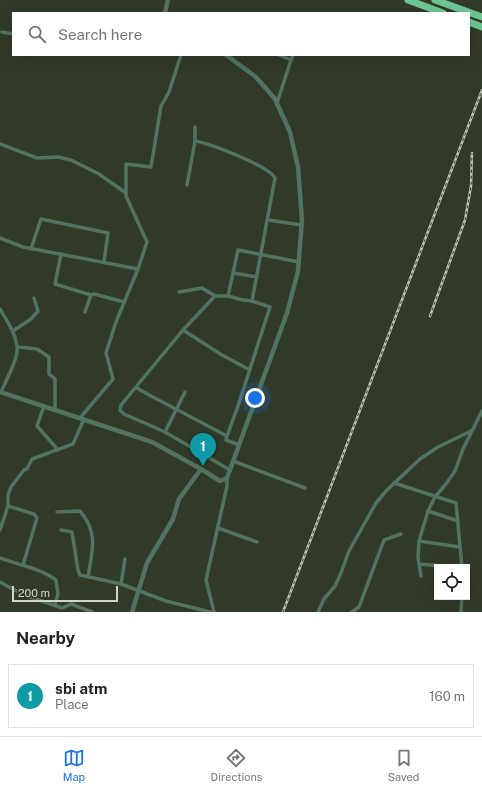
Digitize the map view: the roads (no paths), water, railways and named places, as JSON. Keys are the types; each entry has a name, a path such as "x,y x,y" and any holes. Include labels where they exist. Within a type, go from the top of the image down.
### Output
{"highway":[{"path":"408,0 440,12"},
{"path":"435,0 468,12"},
{"path":"470,13 482,17"},
{"path":"470,22 482,27"}],"street":[{"path":"166,12 168,0"},
{"path":"2,32 12,34"},
{"path":"0,530 8,506 8,495 11,487 24,470 27,469 32,459 73,444 82,419 113,379 106,353 147,242 126,196 126,164 151,167 161,106 169,92 181,56"},
{"path":"61,530 72,532 80,575 121,584 166,601 213,612 206,580 228,486 227,478 287,313 298,271 302,225 298,167 290,132 276,103 256,77 227,56"},
{"path":"281,56 291,60"},
{"path":"276,103 293,56"},
{"path":"187,185 195,141 195,127"},
{"path":"195,141 254,162 273,174 275,178 252,301"},
{"path":"0,144 36,158 58,157 71,160 99,174 126,193"},
{"path":"31,249 41,219 108,233 104,262"},
{"path":"268,220 302,225"},
{"path":"0,238 31,249 138,269"},
{"path":"228,296 238,250 298,262"},
{"path":"61,254 55,284 91,295 94,294 124,302"},
{"path":"233,273 257,277"},
{"path":"179,292 202,288 216,296 228,296 252,301 270,307 226,440 239,445"},
{"path":"85,312 91,295"},
{"path":"216,296 183,330 137,388 121,405 120,410 124,414 165,432 230,470"},
{"path":"13,331 31,319 38,311 34,298"},
{"path":"0,309 13,331 18,347 16,357 0,392 152,442 220,481 227,478"},
{"path":"183,330 250,370"},
{"path":"18,347 37,349 49,356 49,374 55,379 55,410"},
{"path":"137,388 227,436"},
{"path":"165,432 185,392"},
{"path":"44,406 37,426 58,450"},
{"path":"421,576 419,564 419,541 428,511 435,497 455,471 471,431 482,411"},
{"path":"318,612 324,600 335,586 348,551 376,504 394,483 420,459 438,447 471,431"},
{"path":"233,461 305,488"},
{"path":"132,612 147,563 173,518 179,500 200,469"},
{"path":"394,483 456,503 462,564"},
{"path":"8,506 34,514 37,518 23,565"},
{"path":"56,512 80,511 87,521 94,541 88,577"},
{"path":"428,511 458,521"},
{"path":"218,528 257,542"},
{"path":"352,612 359,607 384,540 401,534"},
{"path":"419,541 460,547"},
{"path":"0,558 23,565 51,576 56,580 58,594 55,604"},
{"path":"121,584 125,559"},
{"path":"419,564 434,565"},
{"path":"0,582 22,594 55,604 62,608 71,604 92,612"},
{"path":"461,612 462,600"}],"railway":[{"path":"283,612 482,90"},
{"path":"430,316 465,220 471,186 472,153"}],"place":[{"name":"sbi atm","path":"203,466"}]}
